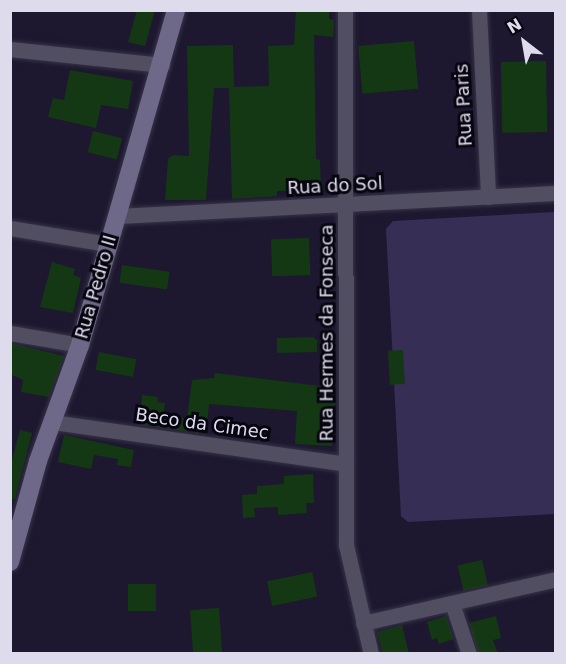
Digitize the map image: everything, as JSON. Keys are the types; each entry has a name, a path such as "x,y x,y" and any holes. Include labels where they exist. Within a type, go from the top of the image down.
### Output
{"street":[{"name":"Rua Pedro II","path":"10,562 52,422 80,345 176,10"},
{"name":"Rua Hermes da Fonseca","path":"345,10 348,565 371,654"},
{"name":"Rua Paris","path":"479,10 488,197"},
{"path":"10,49 162,65"},
{"name":"Rua do Sol","path":"116,216 555,193"},
{"path":"10,228 108,243"},
{"path":"10,333 80,345"},
{"name":"Beco da Cimec","path":"52,422 346,464"},
{"path":"363,622 555,579"},
{"path":"452,603 470,654"}],"shaded area":[{"path":"555,212 555,514 408,522 401,516 386,229 393,221"}],"building":[{"path":"137,10 155,10 145,46 128,42"},
{"path":"296,10 329,10 329,19 334,20 333,37 314,35 316,159 320,160 321,190 277,191 277,196 232,199 229,88 214,88 206,200 165,200 168,159 173,155 189,156 187,46 233,45 234,87 269,86 268,46 294,45"},
{"path":"414,41 418,89 362,94 358,46"},
{"path":"546,61 547,132 502,133 501,62"},
{"path":"70,70 133,81 128,109 101,105 96,128 48,117 53,98 64,100"},
{"path":"93,131 122,138 117,160 88,152"},
{"path":"309,238 310,275 272,276 271,239"},
{"path":"52,262 75,269 73,275 81,278 73,313 40,307"},
{"path":"122,265 170,272 167,290 119,283"},
{"path":"313,337 317,340 317,352 277,353 277,338"},
{"path":"10,343 64,356 49,397 21,392 23,380 10,374"},
{"path":"403,350 405,384 390,385 388,351"},
{"path":"99,352 136,359 133,377 96,370"},
{"path":"215,373 336,388 332,446 295,444 297,411 209,404 206,434 140,425 142,395 158,397 157,402 165,403 163,415 187,419 192,380 214,378"},
{"path":"20,430 32,433 15,499 10,499 10,467"},
{"path":"64,435 134,450 131,467 117,465 118,459 94,455 91,469 58,462"},
{"path":"313,474 314,503 306,503 307,513 278,515 278,507 254,508 255,517 243,518 242,495 257,494 257,486 284,484 284,476"},
{"path":"482,560 488,585 463,591 458,566"},
{"path":"312,572 317,596 272,606 267,582"},
{"path":"128,584 156,584 156,611 128,611"},
{"path":"219,608 222,654 193,654 190,610"},
{"path":"446,616 454,639 439,644 437,638 432,640 427,622"},
{"path":"496,616 501,638 493,640 498,654 478,654 469,623"},
{"path":"402,625 409,654 383,654 377,632"}]}
